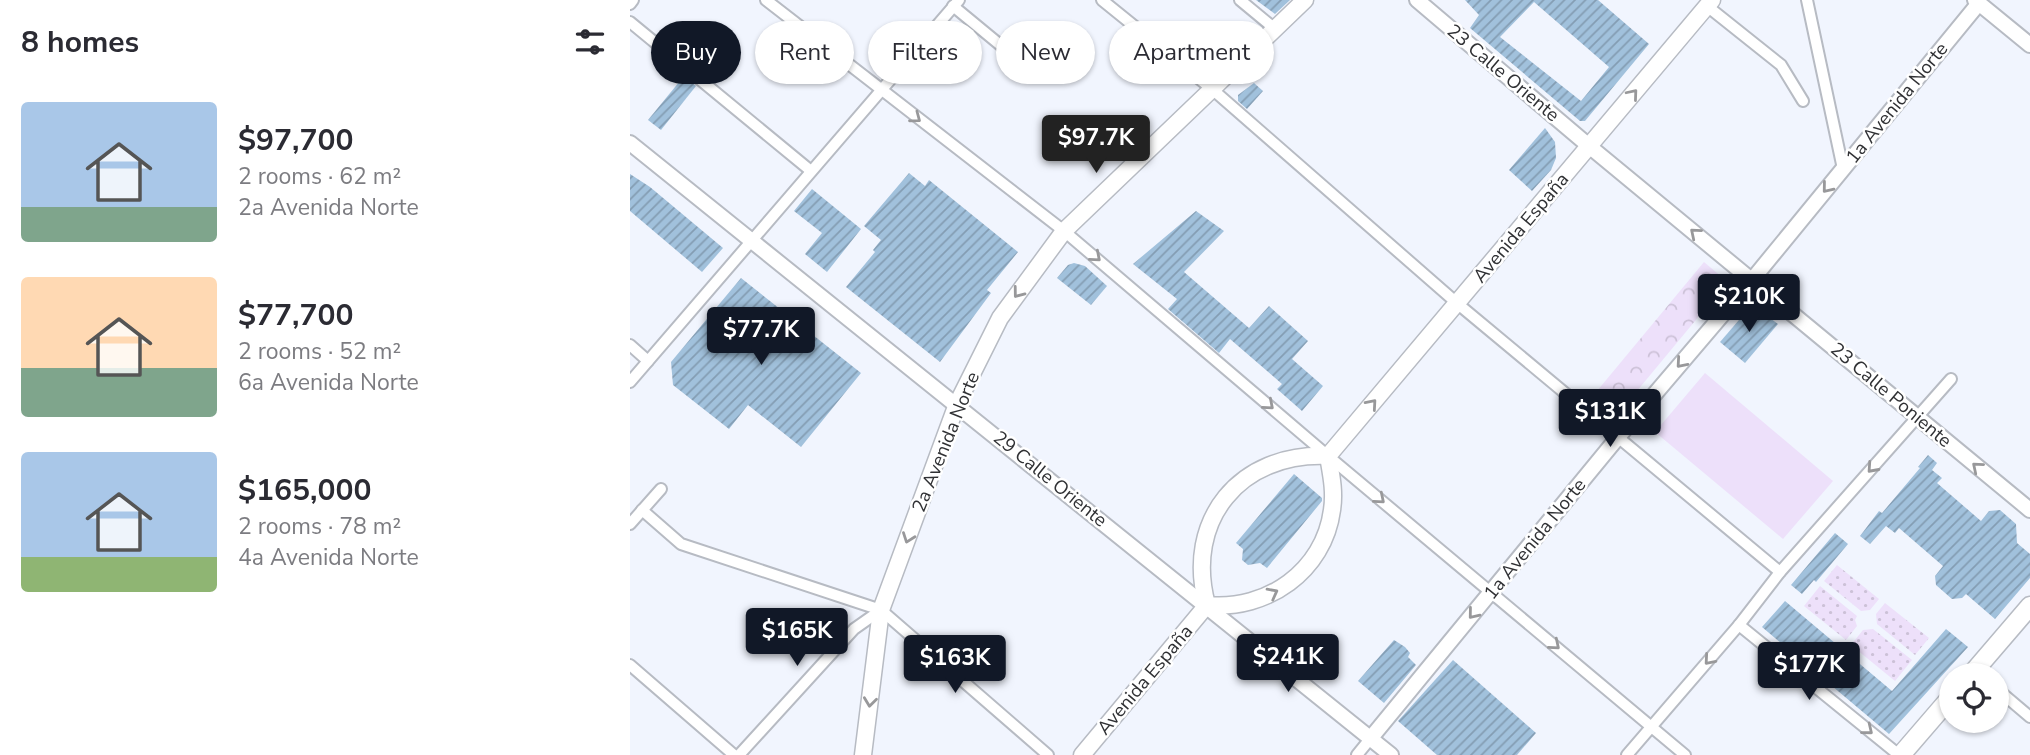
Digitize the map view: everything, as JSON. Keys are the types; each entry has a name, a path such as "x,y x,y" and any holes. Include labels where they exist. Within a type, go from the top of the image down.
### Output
{"main road":[{"name":"2a Avenida Norte","path":"863,755 881,610 957,404 1000,318 1065,231 1305,0"},
{"name":"Avenida España","path":"1328,456 1709,3"},
{"path":"1328,456 1333,493 1332,510 1322,544 1313,559 1288,584 1266,597 1241,605 1208,605 1203,588 1202,553 1208,527 1220,504 1238,484 1259,468 1293,457 1328,456"},
{"name":"Avenida España","path":"1082,755 1208,605"},
{"path":"1984,663 2030,606"},
{"path":"1900,755 1939,711"}],"street":[{"path":"766,0 1065,231 1685,755"},
{"path":"1102,0 1212,89 1458,304 1780,572"},
{"path":"1240,0 1275,29"},
{"name":"23 Calle Oriente","path":"1417,0 1589,146"},
{"path":"1807,0 1843,169"},
{"path":"1978,1 2030,45"},
{"name":"1a Avenida Norte","path":"1357,755 1619,436 1752,280 1978,1"},
{"path":"630,382 956,3 996,39"},
{"path":"1709,3 1781,65 1803,102"},
{"path":"630,22 811,171"},
{"name":"29 Calle Oriente","path":"630,143 1208,605 1391,755"},
{"name":"23 Calle Poniente","path":"1589,146 2030,510"},
{"path":"630,345 648,361"},
{"path":"1627,755 1739,625 1780,572 1951,379"},
{"path":"630,524 661,489"},
{"path":"642,510 681,544 881,610 1048,755"},
{"path":"630,665 737,755 854,629 881,610"},
{"path":"1739,625 1900,755"},
{"path":"2009,699 2030,717"}],"green space":[{"path":"1704,262 1723,278 1724,286 1622,409 1618,412 1609,410 1592,397"},
{"path":"1705,373 1833,481 1783,539 1655,432"},
{"path":"1837,565 1879,599 1870,610 1861,611 1824,581"},
{"path":"1820,586 1857,616 1857,626 1846,640 1804,606"},
{"path":"1885,603 1929,638 1915,655 1877,624 1876,614"},
{"path":"1873,629 1912,660 1895,681 1851,645 1863,630"}],"building":[{"path":"1256,0 1290,0 1275,14"},
{"path":"1465,0 1598,0 1649,44 1585,121 1580,121 1470,28 1479,15","holes":["1534,2 1609,67 1581,101 1500,37"]},
{"path":"677,84 696,86 661,130 648,120"},
{"path":"1253,84 1263,91 1247,109 1238,101 1238,95"},
{"path":"1545,128 1555,142 1556,158 1551,170 1532,191 1509,170"},
{"path":"909,173 925,186 929,180 1018,252 987,290 991,293 940,362 846,287 875,252 873,250 881,240 864,226"},
{"path":"630,174 650,187 723,248 702,272 630,211"},
{"path":"812,189 861,229 827,272 805,254 822,233 794,211"},
{"path":"1196,211 1224,231 1184,272 1249,328 1269,306 1308,341 1292,359 1323,386 1302,411 1277,389 1282,384 1230,339 1219,353 1168,309 1177,299 1133,264"},
{"path":"1074,263 1085,266 1107,286 1091,305 1057,278 1068,265"},
{"path":"741,278 861,373 801,447 748,405 729,429 673,385 671,362"},
{"path":"1752,305 1778,324 1745,363 1720,342"},
{"path":"1928,455 1937,463 1932,470 1942,478 1937,483 1981,521 1989,511 2000,510 2016,524 2017,543 2030,554 2030,578 1995,619 1966,594 1962,598 1952,599 1936,585 1935,576 1943,566 1899,528 1895,533 1886,526 1870,544 1860,536 1879,511 1882,513 1920,468 1918,467"},
{"path":"1294,474 1322,498 1322,501 1267,568 1260,563 1248,565 1242,560 1243,549 1236,543"},
{"path":"1835,533 1848,544 1816,582 1814,580 1802,594 1791,585"},
{"path":"1785,601 1892,691 1946,629 1968,647 1953,663 1939,663 1939,679 1889,734 1762,627"},
{"path":"1394,640 1405,647 1410,653 1408,657 1416,665 1384,703 1358,681"},
{"path":"1453,660 1536,733 1517,755 1437,755 1398,721"}]}
